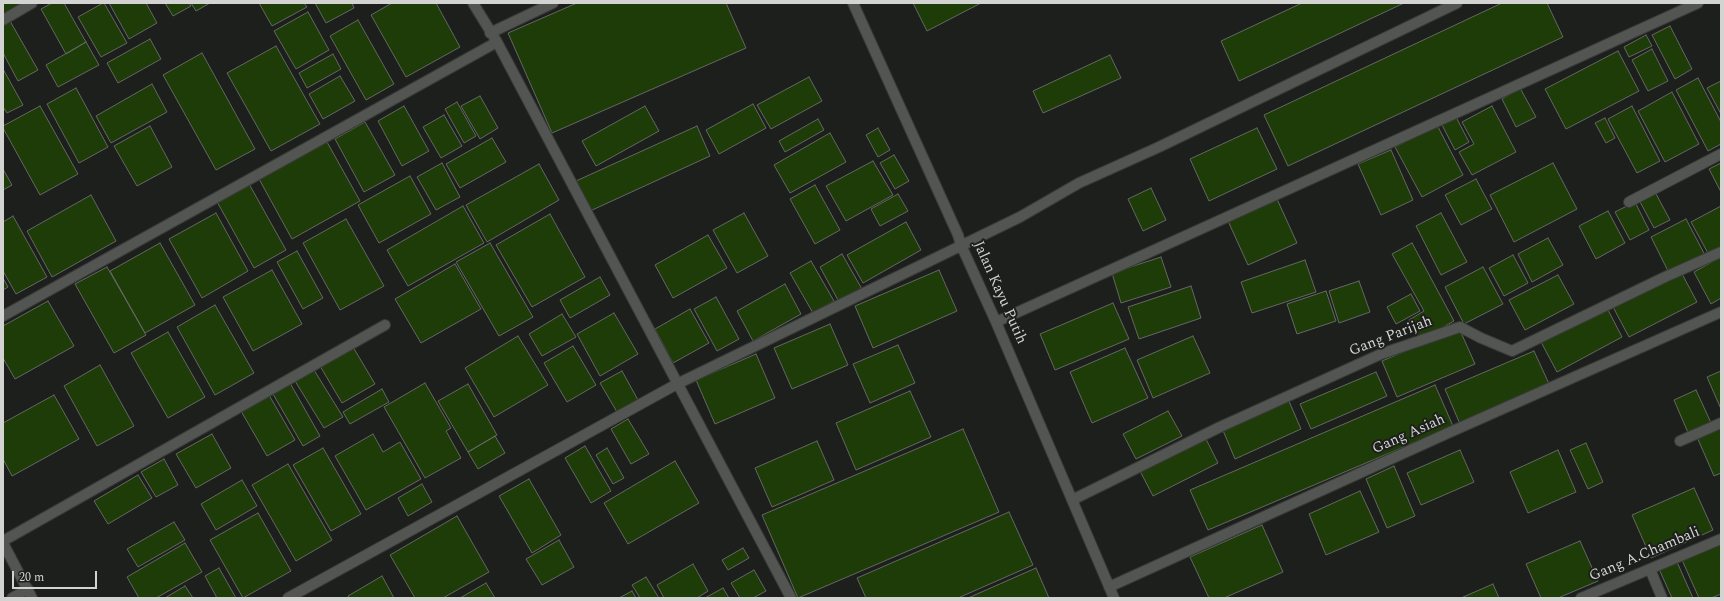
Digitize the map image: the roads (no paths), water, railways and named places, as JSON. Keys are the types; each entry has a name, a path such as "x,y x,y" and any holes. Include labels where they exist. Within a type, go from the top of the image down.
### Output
{"street":[{"path":"3,20 32,3"},
{"path":"473,3 490,33 497,42 791,598"},
{"path":"490,33 553,3"},
{"name":"Jalan Kayu Putih","path":"853,3 958,234 961,245 996,322 1114,598"},
{"path":"288,598 677,384 1020,217 1079,183 1159,147 1457,3"},
{"path":"996,322 1698,3"},
{"path":"3,316 497,42"},
{"path":"1629,202 1721,154"},
{"name":"Gang Parijah","path":"1072,500 1220,427 1381,354 1460,327 1512,351 1665,277 1721,252"},
{"name":"Gang Asiah","path":"1109,587 1448,433 1721,312"},
{"path":"12,598 30,594 3,542 384,325"},
{"path":"1680,441 1721,423"},
{"name":"Gang A.Chambali","path":"1582,598 1721,539"},
{"path":"1650,569 1662,598"}]}
